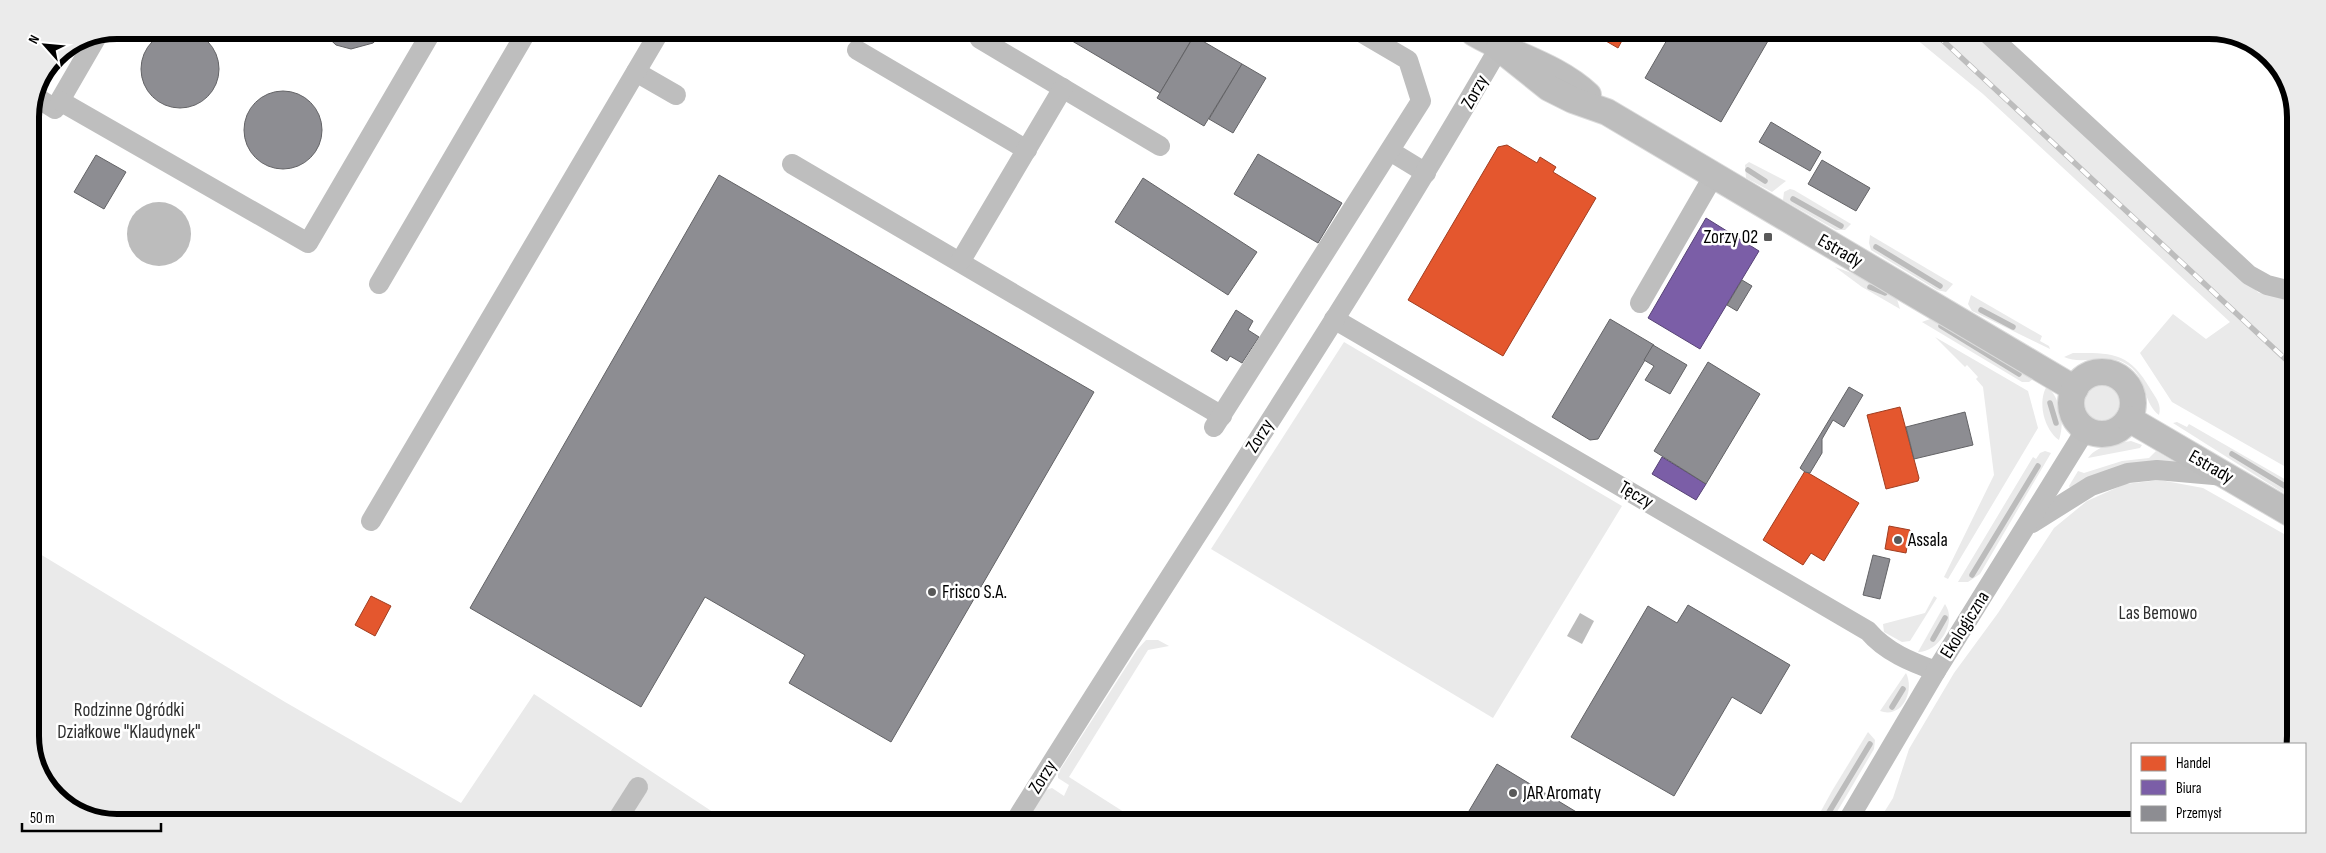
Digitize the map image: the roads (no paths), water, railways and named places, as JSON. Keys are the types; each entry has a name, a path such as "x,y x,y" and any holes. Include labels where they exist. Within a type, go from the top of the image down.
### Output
{"main road":[{"name":"Estrady","path":"1484,39 1499,48 1548,88 1573,100 1607,112 2075,388"},
{"path":"2106,372 2117,376 2127,384 2132,395 2133,407 2129,419 2113,432 2103,434 2086,430 2076,419 2072,409 2075,388 2082,379 2093,373 2106,372"},
{"name":"Estrady","path":"2129,419 2287,512"}],"street":[{"path":"60,101 308,243 427,39"},
{"path":"379,284 522,39"},
{"path":"371,521 655,39"},
{"path":"980,39 1160,146"},
{"path":"792,164 960,262 1218,422 1421,101 1408,60 1372,39"},
{"path":"1993,39 2249,275 2267,285 2287,287"},
{"path":"40,100 55,109 93,43"},
{"name":"Zorzy","path":"1020,814 1426,173 1499,48"},
{"path":"857,50 1027,150"},
{"path":"636,72 676,95"},
{"path":"960,262 1063,88"},
{"path":"1390,151 1426,173"},
{"path":"1640,303 1714,176"},
{"name":"Tęczy","path":"1334,319 1868,631 1879,644 1909,661 1936,671"},
{"name":"Ekologiczna","path":"1852,814 1936,671 2086,430"},
{"path":"2028,525 2091,486 2128,473 2157,470 2226,476"},
{"path":"621,814 638,787"}],"waterway":[{"path":"1748,170 1765,181"},
{"path":"1793,199 1841,226"},
{"path":"1876,247 1940,286"},
{"path":"1870,287 1885,293"},
{"path":"1981,310 2013,327"},
{"path":"1941,326 2019,374"},
{"path":"2050,403 2056,423"},
{"path":"2232,454 2287,487"},
{"path":"1972,575 2038,466"},
{"path":"1933,639 1945,618"},
{"path":"1892,707 1903,689"},
{"path":"1828,814 1870,744"}],"railway":[{"path":"1941,39 2287,360"}],"place":[{"name":"Zorzy 02","path":"1768,237"},
{"name":"Assala","path":"1898,540"},
{"name":"Frisco S.A.","path":"932,592"},
{"name":"JAR Aromaty","path":"1513,793"}],"park label":[{"name":"Las Bemowo","path":"2158,613"},
{"name":"Rodzinne Ogródki Działkowe \"Klaudynek\"","path":"129,721"}]}
